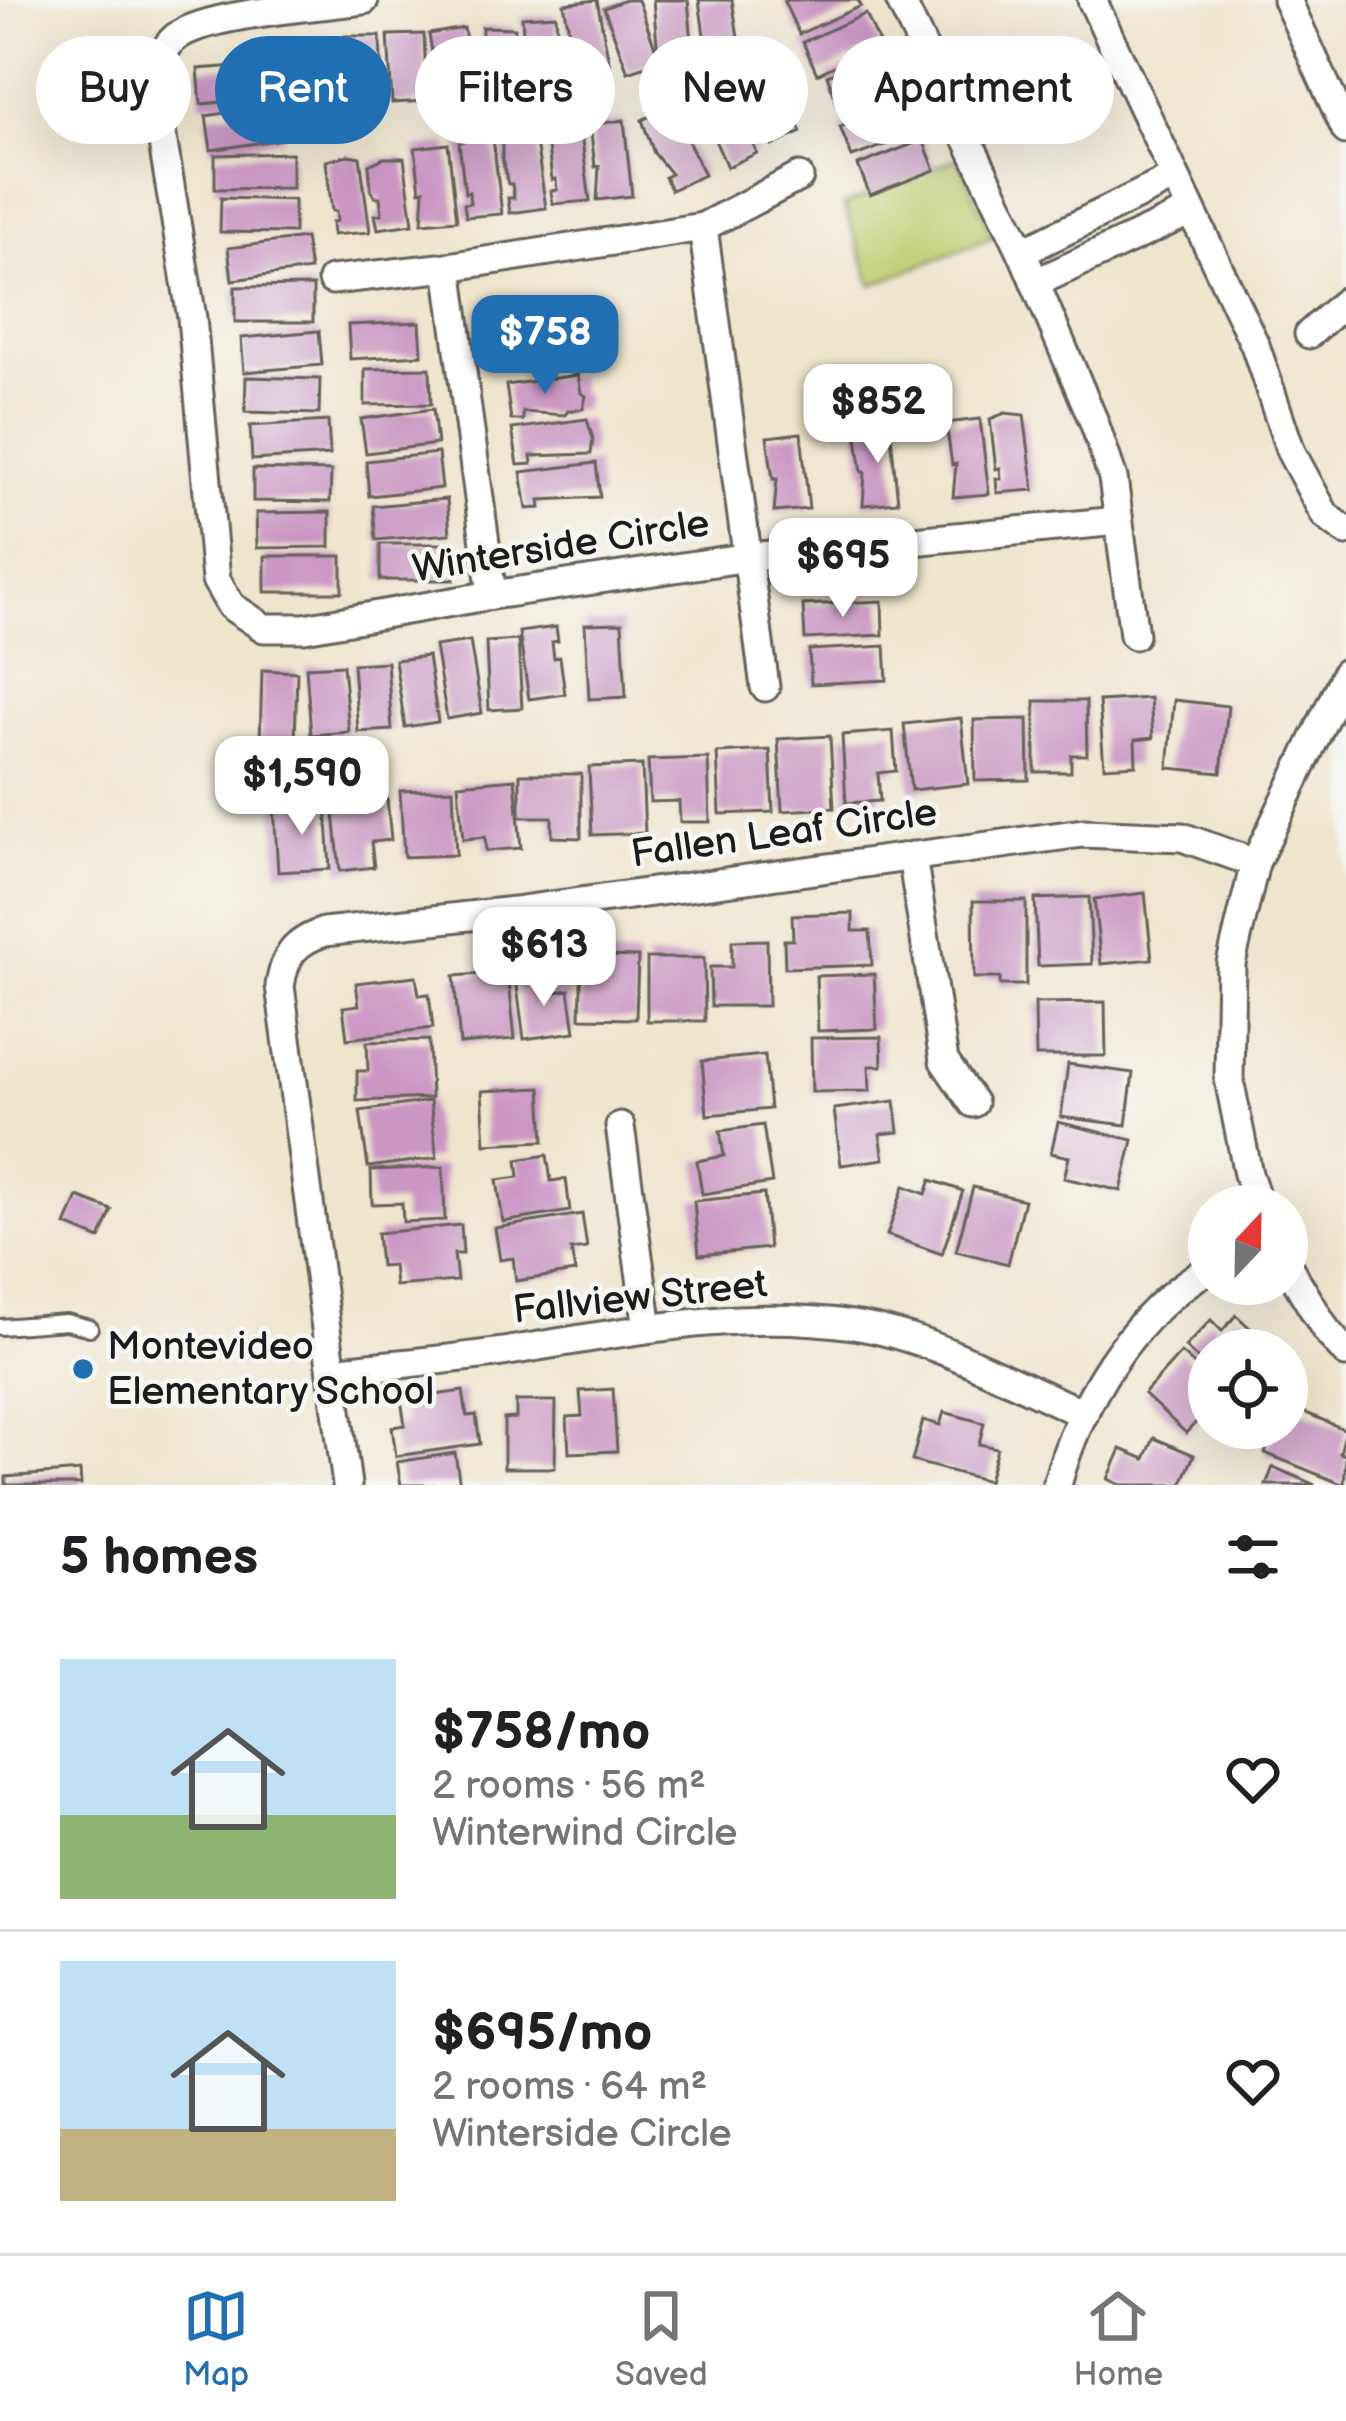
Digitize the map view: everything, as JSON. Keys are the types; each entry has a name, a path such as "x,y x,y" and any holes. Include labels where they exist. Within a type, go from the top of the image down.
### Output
{"street":[{"name":"Winterside Circle","path":"364,0 218,21 177,36 161,57 154,89 192,318 216,580 231,606 264,628 304,628 749,557 1118,521"},
{"path":"900,0 1022,252 1094,422 1113,478 1134,635"},
{"path":"1093,0 1255,345 1291,452 1325,515 1346,531"},
{"path":"1287,0 1346,130"},
{"path":"332,280 448,267 703,226 799,177"},
{"path":"1022,252 1174,177"},
{"path":"1035,284 1191,211"},
{"path":"703,226 764,687"},
{"path":"448,267 492,595"},
{"path":"1309,334 1346,301"},
{"path":"1252,1185 1229,1079 1232,963 1255,863 1346,673"},
{"name":"Fallen Leaf Circle","path":"346,1485 280,986 284,961 300,940 324,932 514,911 1083,833 1182,837 1255,863"},
{"path":"912,856 944,1061 973,1103"},
{"path":"620,1126 648,1328"},
{"path":"1057,1485 1084,1414 1115,1360 1163,1301 1188,1284"},
{"path":"1308,1299 1346,1353"},
{"name":"Fallview Street","path":"332,1371 508,1352 648,1328 766,1318 856,1325 944,1352 1084,1414"}],"lane":[{"path":"0,1327 66,1322 90,1328"}],"green space":[{"path":"957,158 993,237 872,285 844,205"}],"building":[{"path":"597,0 604,36 570,36 564,4"},
{"path":"638,0 651,36 639,36 639,68 628,72 604,8"},
{"path":"653,0 688,0 691,36 656,36"},
{"path":"699,0 732,0 738,36 704,36"},
{"path":"858,0 861,6 799,34 784,2"},
{"path":"866,14 876,36 832,36 832,67 817,74 808,40"},
{"path":"556,15 557,36 523,36 522,17"},
{"path":"482,27 515,28 515,36 482,36"},
{"path":"464,28 465,36 429,36"},
{"path":"424,34 415,36 415,102 392,103 388,35"},
{"path":"215,68 215,103 201,104 198,69"},
{"path":"215,115 215,144 250,144 211,150 206,116"},
{"path":"624,120 632,196 597,200 599,166 595,167 592,144 615,144 615,121"},
{"path":"448,144 457,220 422,223 424,190 420,191 415,148"},
{"path":"459,144 494,144 502,214 466,217 464,204 470,203 469,192 465,193"},
{"path":"502,144 536,144 546,208 510,213 512,184 508,184"},
{"path":"548,144 582,144 590,201 553,204 551,191 557,190 556,179 552,180"},
{"path":"651,144 690,144 704,175 671,190 665,177 671,174"},
{"path":"717,144 753,144 757,153 727,167"},
{"path":"847,144 888,144 852,157"},
{"path":"913,144 925,144 935,170 870,195 858,165"},
{"path":"292,153 292,188 215,189 215,155"},
{"path":"360,157 370,232 333,235 332,222 337,221 326,161"},
{"path":"384,158 404,158 413,224 378,229 375,215 382,214 380,197 371,190 369,165"},
{"path":"221,198 294,200 294,233 220,232"},
{"path":"305,238 310,270 232,280 228,248"},
{"path":"313,286 313,322 235,322 235,287"},
{"path":"420,322 422,355 350,359 348,325"},
{"path":"319,331 322,365 244,372 241,338"},
{"path":"430,368 431,404 365,405 365,369"},
{"path":"578,375 581,393 586,396 583,409 565,415 523,412 523,420 511,420 506,385"},
{"path":"246,377 320,379 319,414 245,412"},
{"path":"433,409 437,444 366,453 361,419"},
{"path":"1005,413 1024,415 1034,490 997,493 1000,468 996,469 990,419"},
{"path":"587,419 593,439 591,454 531,456 532,464 518,465 512,429"},
{"path":"980,419 989,494 953,497 956,464 952,465 946,423"},
{"path":"328,421 330,455 252,460 250,426"},
{"path":"890,426 898,502 863,505 865,472 856,431"},
{"path":"801,433 809,509 774,512 777,479 773,479 767,437"},
{"path":"438,453 442,488 369,496 366,461"},
{"path":"596,463 600,497 540,500 541,508 527,509 521,472"},
{"path":"253,469 331,471 330,502 253,501"},
{"path":"447,499 450,534 376,540 373,506"},
{"path":"330,512 330,547 257,548 256,513"},
{"path":"380,544 454,544 454,580 380,580"},
{"path":"265,556 342,556 342,592 265,592"},
{"path":"882,601 883,635 805,639 803,605"},
{"path":"622,623 626,697 589,699 585,624"},
{"path":"556,627 554,658 560,657 565,694 529,699 519,632"},
{"path":"518,640 522,708 489,710 486,642"},
{"path":"470,641 482,713 447,719 435,646"},
{"path":"885,646 887,680 811,684 809,650"},
{"path":"428,656 438,722 405,727 395,660"},
{"path":"387,662 392,730 358,732 353,664"},
{"path":"343,665 349,732 311,735 306,667"},
{"path":"262,670 297,672 295,743 260,742"},
{"path":"1150,698 1153,738 1135,740 1136,765 1104,767 1099,701"},
{"path":"1174,700 1228,706 1221,773 1168,768"},
{"path":"1035,701 1086,701 1087,755 1071,755 1071,772 1035,772"},
{"path":"961,718 968,784 911,790 904,724"},
{"path":"1028,719 1029,780 975,781 974,720"},
{"path":"893,731 896,771 878,773 880,801 846,803 842,735"},
{"path":"830,736 834,808 782,811 778,739"},
{"path":"770,750 773,812 720,814 717,753"},
{"path":"708,758 710,822 680,822 679,801 650,802 648,760"},
{"path":"642,765 645,833 592,835 589,767"},
{"path":"520,774 581,774 581,838 552,837 552,817 520,817"},
{"path":"515,779 521,848 486,851 485,837 463,839 458,784"},
{"path":"453,789 456,855 404,857 400,791"},
{"path":"387,799 391,840 371,842 374,867 340,871 333,804"},
{"path":"326,803 330,869 278,872 274,806"},
{"path":"1145,893 1152,959 1101,964 1094,899"},
{"path":"1089,897 1092,964 1038,966 1035,899"},
{"path":"973,901 1026,901 1026,985 974,978"},
{"path":"853,913 853,931 870,931 872,965 785,968 784,940 793,940 792,915"},
{"path":"767,940 768,1006 711,1006 710,967 732,967 732,941"},
{"path":"582,955 638,957 636,1019 580,1018"},
{"path":"647,958 704,958 705,1021 647,1021"},
{"path":"508,972 515,1039 460,1044 454,976"},
{"path":"874,974 877,1029 818,1031 816,976"},
{"path":"548,975 550,993 569,990 575,1032 524,1039 516,979"},
{"path":"416,976 419,995 429,994 433,1028 347,1039 343,1007 359,1005 356,983"},
{"path":"1105,1002 1106,1056 1036,1056 1035,1003"},
{"path":"881,1037 882,1066 869,1066 870,1091 812,1092 811,1038"},
{"path":"429,1040 431,1098 357,1101 357,1071 368,1071 367,1042"},
{"path":"765,1055 770,1109 707,1115 702,1061"},
{"path":"1068,1064 1133,1073 1126,1125 1061,1117"},
{"path":"541,1088 544,1141 485,1144 482,1091"},
{"path":"430,1101 437,1158 368,1167 360,1111"},
{"path":"895,1101 899,1132 880,1134 884,1159 841,1165 834,1109"},
{"path":"1058,1122 1133,1140 1121,1191 1064,1178 1069,1157 1051,1153"},
{"path":"763,1125 772,1183 702,1194 697,1161 724,1156 720,1131"},
{"path":"547,1155 551,1181 566,1179 570,1211 503,1222 497,1180 519,1177 517,1160"},
{"path":"443,1167 445,1220 403,1222 402,1203 372,1204 371,1170"},
{"path":"931,1180 963,1191 942,1254 887,1235 904,1186 926,1194"},
{"path":"973,1187 1024,1200 1008,1264 956,1251"},
{"path":"764,1194 769,1248 699,1255 694,1201"},
{"path":"78,1197 112,1210 100,1239 66,1225"},
{"path":"582,1214 587,1248 571,1250 575,1272 516,1281 513,1258 500,1260 495,1228"},
{"path":"461,1225 463,1254 454,1254 457,1281 395,1286 393,1265 380,1266 377,1233"},
{"path":"1236,1315 1251,1329 1224,1329"},
{"path":"1181,1353 1188,1359 1188,1431 1186,1433 1144,1394"},
{"path":"613,1389 617,1451 569,1453 567,1417 582,1416 580,1391"},
{"path":"463,1391 467,1416 476,1415 480,1444 396,1456 392,1427 405,1425 401,1400"},
{"path":"516,1401 556,1401 555,1468 504,1468 504,1419 516,1418"},
{"path":"944,1412 984,1423 979,1444 997,1448 988,1481 912,1461 923,1420 940,1425"},
{"path":"1308,1414 1346,1430 1340,1453 1346,1455 1344,1485 1265,1453 1267,1449 1308,1449"},
{"path":"1154,1438 1194,1455 1181,1485 1121,1485 1108,1479 1121,1449 1145,1459"},
{"path":"455,1453 460,1485 401,1485 397,1462"},
{"path":"1273,1467 1315,1485 1266,1485"},
{"path":"80,1471 81,1485 6,1485 6,1477"}],"place":[{"name":"Montevideo Elementary School","path":"83,1369"}]}
